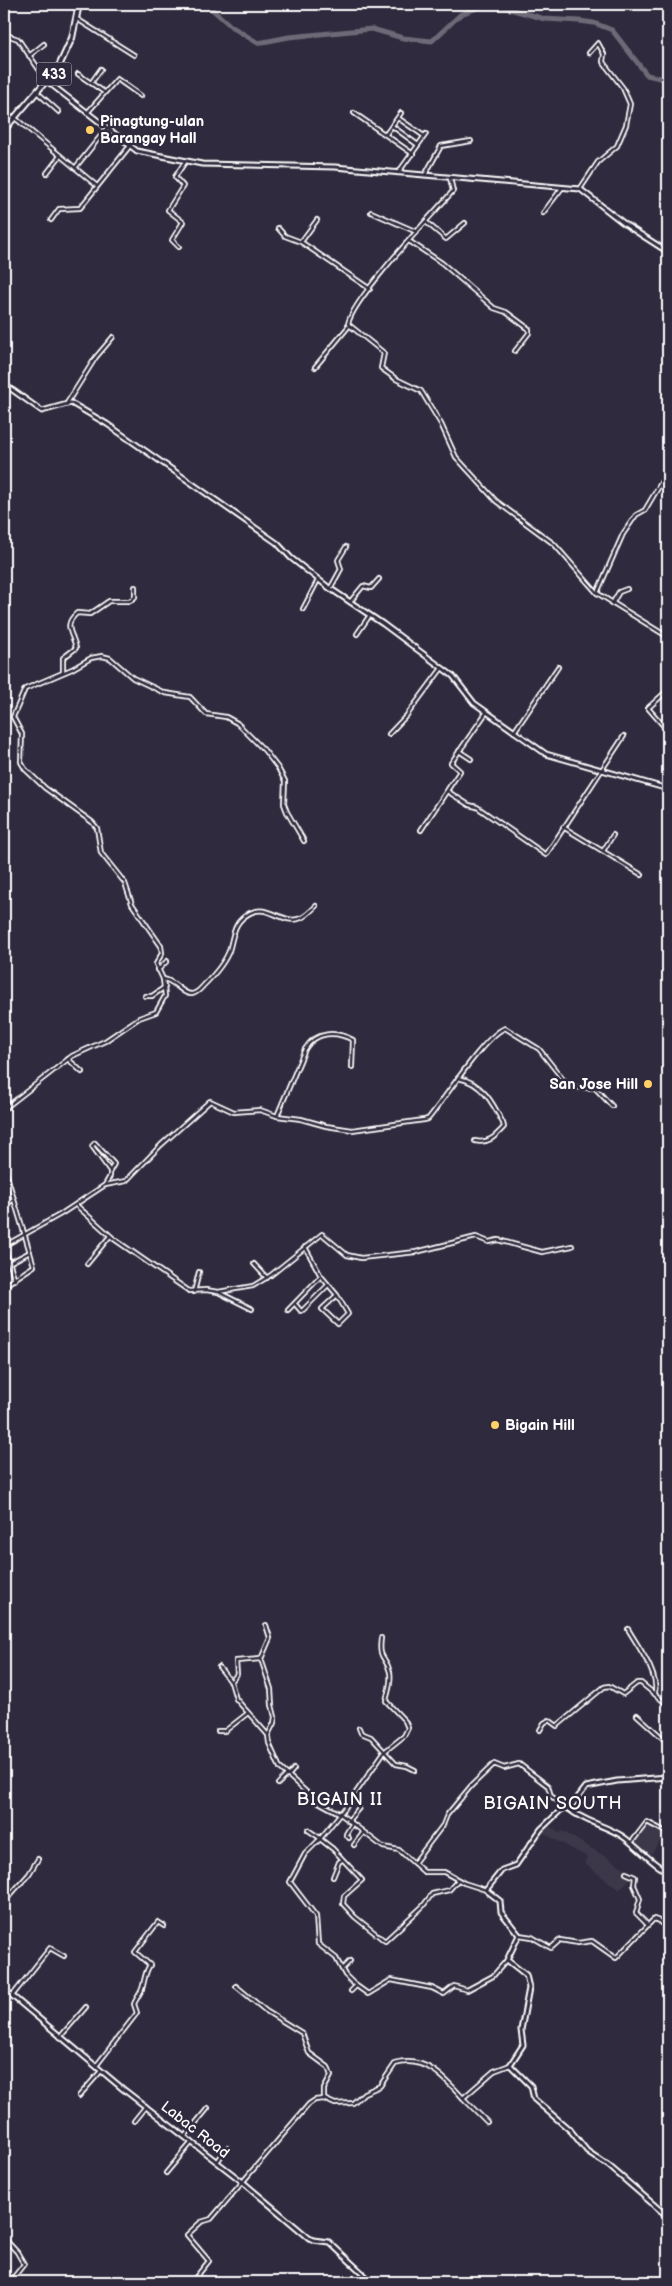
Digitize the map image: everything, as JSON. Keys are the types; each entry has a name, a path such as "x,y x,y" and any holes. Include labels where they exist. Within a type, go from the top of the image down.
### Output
{"main road":[{"name":"433","path":"4,130 48,82 68,51 79,4"}],"street":[{"path":"76,19 134,55"},
{"path":"4,34 18,39 38,71 48,82 137,151 185,162 336,167 580,189 626,226 668,252"},
{"path":"580,189 598,162 617,146 626,125 630,104 619,81 603,62 603,49 598,43 589,52"},
{"path":"30,56 44,44"},
{"path":"91,83 101,69"},
{"path":"78,74 104,92"},
{"path":"87,112 118,79 141,96"},
{"path":"38,93 59,112"},
{"path":"354,113 413,154"},
{"path":"386,134 401,113"},
{"path":"14,118 97,186"},
{"path":"398,118 425,135 398,173"},
{"path":"392,126 418,145"},
{"path":"75,168 107,128"},
{"path":"426,175 441,146 471,141"},
{"path":"51,220 59,209 80,208 130,147"},
{"path":"47,173 60,156"},
{"path":"179,247 172,240 183,222 168,210 183,186 175,178 185,162"},
{"path":"315,367 349,326 350,316 370,289 453,191 450,178"},
{"path":"543,213 563,186"},
{"path":"371,212 417,232"},
{"path":"301,242 317,220"},
{"path":"426,222 446,239 465,223"},
{"path":"278,228 285,236 301,242 370,289"},
{"path":"409,241 442,263 494,308 506,312 529,329 530,333 515,351"},
{"path":"349,326 384,354 380,368 396,379 421,391 441,424 456,457 489,494 554,544 597,593 668,638"},
{"path":"67,403 96,357 113,337"},
{"path":"4,384 42,411 67,403 76,405 107,424 261,531 318,580 370,615 457,680 474,703 486,713 546,754 668,789"},
{"path":"597,593 623,534 636,515 645,510 668,471"},
{"path":"330,589 342,569 338,560 346,546"},
{"path":"350,602 364,585 371,588 379,579"},
{"path":"303,609 318,580"},
{"path":"63,672 63,658 76,648 68,630 68,625 74,616 77,613 90,614 109,601 130,601 135,597 135,587"},
{"path":"612,604 619,592 627,589"},
{"path":"356,634 370,615"},
{"path":"4,1109 47,1078 68,1059 105,1041 138,1018 156,1012 164,999 163,980 156,964 162,953 161,946 132,904 125,883 101,853 94,824 45,788 22,766 20,750 22,734 14,717 22,691 79,666 91,658 106,656 133,678 165,694 190,697 206,714 226,718 237,723 264,750 285,781 284,804 286,812 304,841"},
{"path":"514,732 558,667"},
{"path":"389,734 407,715 442,668"},
{"path":"668,690 648,708 668,731"},
{"path":"421,830 460,770 451,763 486,713"},
{"path":"447,791 469,806 477,807 544,855 547,854 624,736"},
{"path":"459,751 471,759"},
{"path":"564,827 642,875"},
{"path":"603,851 613,835"},
{"path":"163,980 172,981 185,992 191,994 197,992 225,960 233,928 241,918 252,911 264,910 288,919 300,918 316,906"},
{"path":"158,970 167,961"},
{"path":"145,996 152,996 164,987"},
{"path":"104,1184 126,1181 161,1145 210,1101 234,1112 255,1110 352,1130 424,1120 432,1115 458,1078 488,1042 505,1028 539,1049 568,1087 594,1088 612,1106"},
{"path":"277,1116 305,1049 310,1042 326,1033 332,1033 353,1040 352,1067"},
{"path":"68,1059 82,1072"},
{"path":"458,1078 466,1079 486,1093 503,1123 504,1127 488,1141 484,1143 475,1141"},
{"path":"15,1280 4,1246 76,1204 104,1184 111,1174 113,1162 95,1143 92,1146 110,1171"},
{"path":"4,1166 5,1177 25,1234 33,1268 4,1286"},
{"path":"4,1206 14,1199"},
{"path":"76,1204 111,1236 178,1285 194,1292 206,1290 218,1292 252,1309"},
{"path":"218,1292 253,1286 322,1234 347,1255 361,1258 416,1252 476,1237 489,1242 498,1240 542,1252 572,1246"},
{"path":"87,1264 111,1236"},
{"path":"306,1247 321,1276 337,1294 348,1314 338,1324 322,1309 337,1294"},
{"path":"9,1263 30,1251"},
{"path":"254,1264 266,1278"},
{"path":"194,1292 198,1272"},
{"path":"288,1310 321,1276"},
{"path":"295,1304 301,1311 303,1310 328,1285"},
{"path":"4,1340 4,1356"},
{"path":"266,1625 270,1638 262,1659 272,1689 272,1705 275,1717 274,1724 268,1735 269,1747 278,1766 315,1800 339,1813 383,1847 398,1850 424,1872 444,1872 458,1880 486,1890 500,1901 501,1912 519,1935 532,1937 551,1948 560,1940 575,1942 592,1941 616,1958 647,1924 656,1919 668,1930"},
{"path":"628,1629 650,1668 656,1685 655,1693"},
{"path":"382,1638 380,1653 388,1665 391,1682 386,1701 405,1721 408,1728 404,1735 384,1752 320,1839 303,1857 290,1882 316,1916 318,1944 336,1958 343,1968 345,1975 368,1994 391,1980 432,1988 444,1994 454,1986 465,1990 493,1976 507,1960 519,1935"},
{"path":"231,1682 236,1674 236,1662 262,1659"},
{"path":"219,1667 231,1682 234,1696 268,1735"},
{"path":"540,1730 544,1723 549,1720 557,1726 604,1687 610,1686 623,1694 639,1682 668,1705"},
{"path":"218,1731 224,1731 248,1713"},
{"path":"637,1715 668,1742"},
{"path":"359,1728 361,1733 371,1737 396,1764 415,1770"},
{"path":"414,1863 443,1825 447,1815 471,1786 494,1764 504,1768 518,1764 548,1786 551,1796 579,1817 621,1835 651,1858 660,1868 668,1871"},
{"path":"278,1784 294,1769"},
{"path":"486,1890 502,1870 516,1865 547,1822 560,1810 567,1808 587,1786 617,1781 668,1777"},
{"path":"348,1821 359,1808"},
{"path":"631,1844 647,1822 668,1833"},
{"path":"349,1838 346,1834 352,1824"},
{"path":"308,1830 333,1849 362,1880 344,1896 343,1904 355,1917 385,1941 423,1906 432,1894 449,1890 458,1880"},
{"path":"354,1845 363,1833"},
{"path":"4,1902 29,1874 38,1859"},
{"path":"334,1877 339,1862 342,1860"},
{"path":"626,1873 635,1878 634,1885 640,1899 636,1913 647,1924"},
{"path":"96,2066 138,2013 134,2004 142,1992 145,1981 144,1974 150,1966 135,1952 158,1922 164,1926"},
{"path":"12,1997 50,1948 64,1956"},
{"path":"463,2098 494,2071 510,2065 523,2045 521,2030 529,1988 526,1975 507,1960"},
{"path":"343,1968 350,1961"},
{"path":"236,1986 266,2011 302,2033 309,2053 328,2067 331,2076 324,2089 324,2099"},
{"path":"351,1991 356,1986"},
{"name":"Labac Road","path":"4,1989 60,2037 244,2183 309,2238 329,2242 372,2282"},
{"path":"60,2037 86,2007"},
{"path":"192,2282 208,2261 187,2235 201,2222 211,2219 244,2183 284,2131 315,2100 324,2099 335,2104 353,2103 363,2094 380,2086 395,2064 408,2062 423,2064 433,2069 487,2122"},
{"path":"510,2065 531,2086 534,2099 571,2131 587,2151 609,2166 668,2217"},
{"path":"79,2096 101,2070"},
{"path":"134,2121 146,2106"},
{"path":"185,2136 208,2108"},
{"path":"166,2173 192,2142"},
{"path":"217,2162 227,2148"},
{"path":"4,2238 17,2252 24,2264 10,2282"}],"shaded area":[{"path":"648,1821 666,1833 650,1856 633,1843"},
{"path":"547,1824 559,1833 562,1831 635,1874 619,1890 584,1863 587,1857 541,1832"}],"waterway":[{"path":"206,4 232,27 258,43 289,37 372,29 403,38 432,41 461,14 489,4"},
{"path":"492,4 545,19 594,23 612,30 647,75 668,80"}],"place":[{"name":"Pinagtung-ulan Barangay Hall","path":"90,130"},
{"name":"San Jose Hill","path":"648,1084"},
{"name":"Bigain Hill","path":"495,1425"}],"district":[{"name":"BIGAIN II","path":"340,1799"},
{"name":"BIGAIN SOUTH","path":"553,1803"}]}
